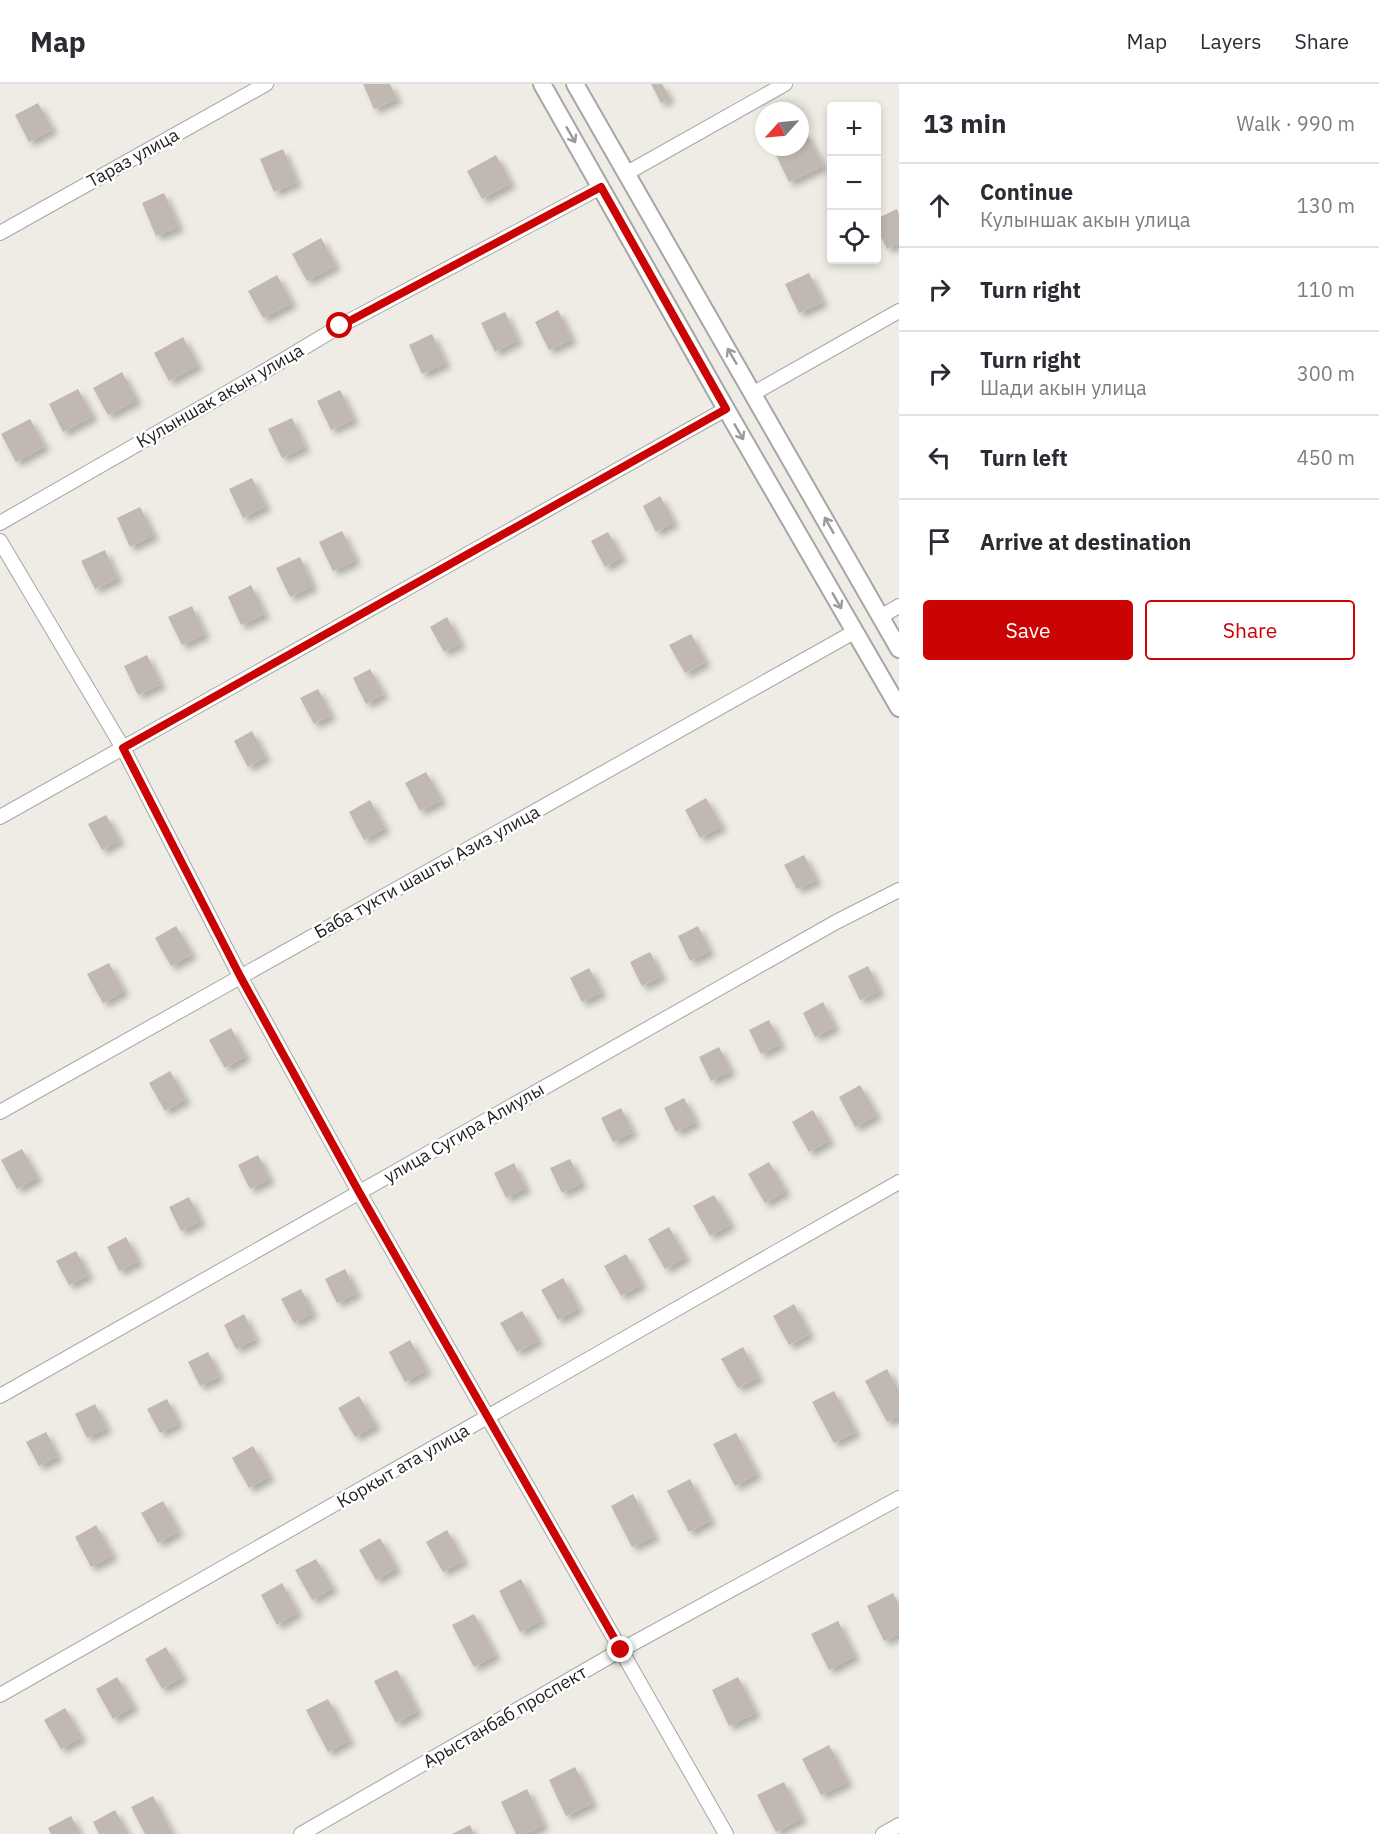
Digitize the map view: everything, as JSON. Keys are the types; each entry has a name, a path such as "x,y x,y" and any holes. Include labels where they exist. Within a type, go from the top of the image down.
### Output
{"street":[{"name":"Тараз улица","path":"0,232 266,84"},
{"path":"542,84 899,708"},
{"path":"575,84 899,649"},
{"path":"627,173 785,84"},
{"name":"Кулыншак акын улица","path":"0,523 340,326 601,187"},
{"path":"754,393 899,311"},
{"path":"0,817 726,409"},
{"path":"0,541 123,748 240,976 359,1192 726,1834"},
{"path":"880,617 899,606"},
{"name":"Баба тукти шашты Азиз улица","path":"0,1112 854,632"},
{"name":"улица Сугира Алиулы","path":"0,1396 836,922 899,890"},
{"name":"Коркыт ата улица","path":"0,1695 899,1182"},
{"name":"Арыстанбаб проспект","path":"301,1834 621,1650 899,1498"},
{"path":"883,1834 899,1825"}],"building":[{"path":"363,84 390,84 397,99 374,109"},
{"path":"651,84 662,84 670,98 661,103"},
{"path":"38,103 53,129 29,142 15,115"},
{"path":"809,138 823,166 789,182 776,156 809,156"},
{"path":"283,149 297,182 274,192 260,159"},
{"path":"496,155 511,183 482,199 467,171"},
{"path":"164,193 179,227 156,236 142,203"},
{"path":"897,209 899,214 899,243 887,249 881,237 881,217"},
{"path":"321,238 336,265 307,281 292,254"},
{"path":"809,273 823,302 799,313 785,284"},
{"path":"277,275 292,303 263,318 248,291"},
{"path":"558,310 572,339 549,350 535,322"},
{"path":"505,312 518,340 495,352 481,323"},
{"path":"432,334 446,363 422,374 409,345"},
{"path":"183,337 198,365 169,381 154,353"},
{"path":"122,372 137,400 108,415 93,388"},
{"path":"78,389 93,416 63,432 49,404"},
{"path":"340,390 354,419 331,430 317,401"},
{"path":"292,418 305,447 282,458 268,429"},
{"path":"30,419 45,446 16,462 1,434"},
{"path":"252,478 266,506 243,518 229,489"},
{"path":"660,496 674,522 656,532 643,506"},
{"path":"140,507 154,535 130,547 117,518"},
{"path":"342,531 356,560 333,571 319,542"},
{"path":"608,532 622,557 605,567 591,541"},
{"path":"105,550 118,578 95,589 81,561"},
{"path":"300,557 313,586 290,597 276,568"},
{"path":"251,585 265,614 241,625 228,597"},
{"path":"192,606 205,634 182,645 168,617"},
{"path":"447,617 461,643 444,652 430,627"},
{"path":"691,634 706,662 685,673 669,645"},
{"path":"147,655 161,684 138,695 124,666"},
{"path":"370,669 384,694 366,704 353,678"},
{"path":"318,689 331,715 314,724 300,698"},
{"path":"252,731 266,757 248,767 234,741"},
{"path":"426,772 442,800 420,811 405,783"},
{"path":"706,798 722,826 700,838 685,810"},
{"path":"370,800 385,828 364,840 349,812"},
{"path":"106,815 120,840 102,850 88,824"},
{"path":"804,855 817,880 797,889 784,865"},
{"path":"176,926 192,954 171,966 155,938"},
{"path":"698,926 710,951 690,961 678,936"},
{"path":"650,952 662,976 642,986 630,962"},
{"path":"109,963 124,991 103,1003 87,974"},
{"path":"868,966 880,991 860,1000 848,976"},
{"path":"589,968 602,992 582,1002 570,978"},
{"path":"823,1002 835,1027 815,1037 803,1013"},
{"path":"769,1020 781,1044 761,1054 749,1030"},
{"path":"231,1028 246,1056 225,1068 209,1040"},
{"path":"719,1047 731,1071 711,1081 699,1057"},
{"path":"170,1071 186,1099 165,1111 149,1083"},
{"path":"860,1085 877,1115 855,1127 839,1097"},
{"path":"684,1098 696,1122 676,1132 664,1108"},
{"path":"621,1108 633,1132 613,1142 601,1118"},
{"path":"813,1110 830,1140 809,1152 792,1122"},
{"path":"22,1149 38,1177 17,1189 1,1160"},
{"path":"258,1155 270,1179 250,1189 238,1165"},
{"path":"570,1159 582,1183 562,1193 550,1168"},
{"path":"769,1162 786,1191 765,1203 748,1174"},
{"path":"514,1163 526,1188 506,1198 494,1173"},
{"path":"714,1195 731,1224 710,1236 693,1206"},
{"path":"189,1197 201,1221 181,1231 169,1207"},
{"path":"669,1227 686,1257 665,1269 648,1239"},
{"path":"126,1237 139,1261 119,1271 107,1247"},
{"path":"76,1251 89,1275 69,1285 56,1261"},
{"path":"626,1254 642,1284 621,1296 604,1266"},
{"path":"345,1269 357,1293 337,1303 325,1279"},
{"path":"563,1278 579,1308 558,1320 541,1290"},
{"path":"301,1289 313,1313 294,1323 281,1299"},
{"path":"794,1304 810,1334 789,1345 773,1316"},
{"path":"522,1311 539,1340 517,1352 500,1323"},
{"path":"244,1314 256,1339 236,1349 224,1325"},
{"path":"410,1340 427,1370 405,1382 389,1352"},
{"path":"743,1347 759,1377 738,1388 721,1359"},
{"path":"208,1352 220,1376 200,1386 188,1362"},
{"path":"887,1369 899,1391 899,1416 887,1422 865,1381"},
{"path":"834,1391 856,1432 834,1443 812,1402"},
{"path":"359,1396 376,1425 355,1437 338,1408"},
{"path":"167,1399 179,1423 160,1433 147,1409"},
{"path":"95,1404 107,1428 87,1438 75,1414"},
{"path":"46,1432 58,1456 39,1466 26,1442"},
{"path":"736,1433 757,1474 735,1486 713,1444"},
{"path":"253,1446 270,1476 249,1488 232,1458"},
{"path":"690,1479 711,1520 689,1532 667,1491"},
{"path":"633,1494 655,1536 632,1547 611,1506"},
{"path":"163,1501 179,1531 158,1543 141,1513"},
{"path":"96,1525 113,1555 91,1567 75,1537"},
{"path":"447,1530 464,1560 443,1572 426,1542"},
{"path":"380,1538 397,1568 376,1580 359,1550"},
{"path":"316,1559 333,1588 312,1600 295,1570"},
{"path":"521,1579 542,1620 520,1632 499,1591"},
{"path":"282,1583 298,1612 277,1625 261,1595"},
{"path":"893,1593 899,1605 899,1634 884,1641 867,1606"},
{"path":"474,1614 496,1655 474,1667 452,1625"},
{"path":"838,1621 855,1656 829,1670 811,1634"},
{"path":"166,1647 183,1677 162,1689 145,1659"},
{"path":"397,1670 418,1711 396,1723 374,1681"},
{"path":"117,1677 134,1706 113,1719 96,1689"},
{"path":"738,1677 756,1713 729,1726 712,1690"},
{"path":"328,1699 350,1740 328,1752 306,1710"},
{"path":"65,1708 82,1737 61,1749 44,1720"},
{"path":"829,1745 848,1782 821,1795 802,1759"},
{"path":"575,1767 593,1803 566,1816 549,1780"},
{"path":"784,1782 802,1818 776,1832 757,1795"},
{"path":"527,1789 544,1825 526,1834 516,1834 501,1802"},
{"path":"153,1796 173,1834 145,1834 131,1807"},
{"path":"115,1810 128,1834 99,1834 93,1822"},
{"path":"71,1816 80,1834 51,1834 48,1828"},
{"path":"470,1825 474,1834 452,1834"}],"route":[{"path":"340,326 601,187 726,409 123,748 240,976 359,1192 621,1650"}]}
